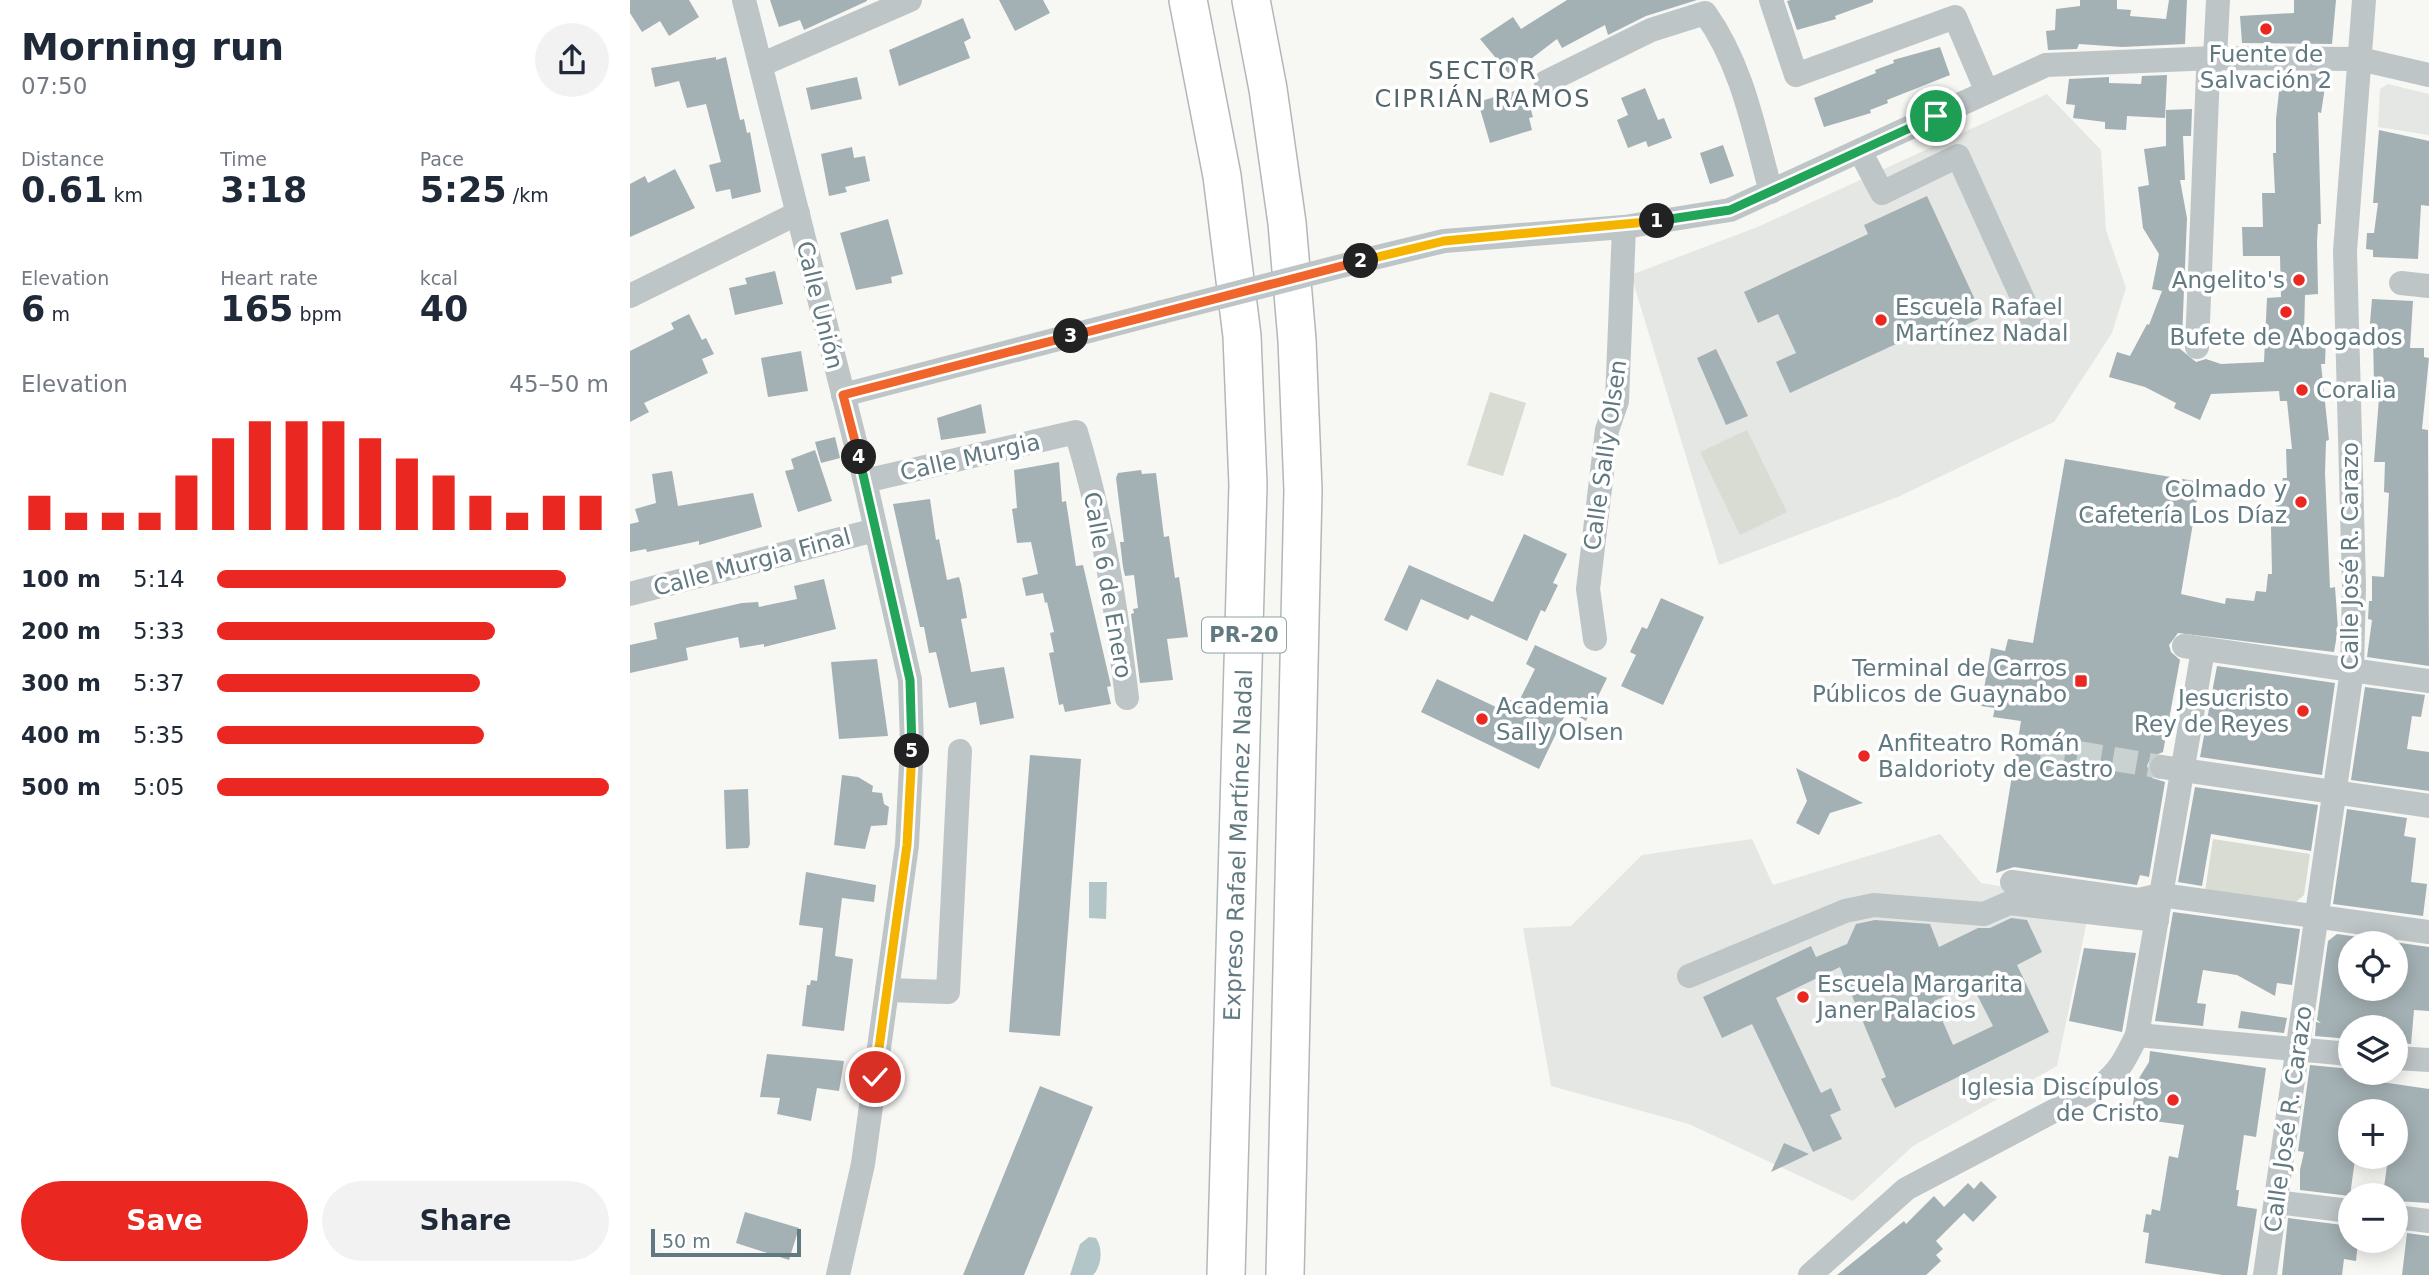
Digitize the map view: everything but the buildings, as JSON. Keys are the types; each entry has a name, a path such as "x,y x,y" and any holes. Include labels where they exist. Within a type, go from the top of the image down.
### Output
{"highway":[{"path":"1167,0 1182,62 1223,176"},
{"name":"Expreso Rafael Martínez Nadal","path":"1188,0 1223,176 1242,336 1248,485 1226,1275"},
{"name":"PR-20","path":"1251,0 1268,89 1287,223 1297,340 1303,490 1285,1275"}],"street":[{"name":"Calle Unión","path":"744,0 763,64 865,481 910,680 912,745 907,845 863,1164 838,1275"},
{"path":"763,64 910,0"},
{"path":"1771,0 1796,75 1955,17 1987,92"},
{"path":"2197,347 2208,72 2215,58 2218,0"},
{"name":"Calle José R. Carazo","path":"2265,1275 2352,670 2354,586 2345,251 2364,0"},
{"path":"1546,82 1651,30 1705,13 1724,40 1739,75 1770,192"},
{"path":"843,395 1444,241 1623,227 1730,210 2046,65 2215,58 2360,59 2429,75"},
{"path":"1860,151 1882,193 1958,156 2031,317"},
{"path":"630,296 798,213"},
{"name":"Calle Sally Olsen","path":"1595,639 1588,589 1607,430 1617,401 1623,227"},
{"path":"2402,283 2429,286"},
{"name":"Calle Murgia","path":"865,481 1076,432"},
{"name":"Calle 6 de Enero","path":"1076,432 1094,490 1111,573 1127,698"},
{"name":"Calle Murgia Final","path":"630,594 875,530"},
{"path":"1810,1275 1906,1189 2112,1077 2124,1062 2137,1035 2157,920 2173,769 2193,648 2429,681"},
{"path":"887,990 948,992 960,751"},
{"path":"2173,769 2429,806"},
{"path":"2012,882 2138,900 2161,895 2429,932"},
{"path":"1689,976 1845,911 1874,905 1984,914 2009,903 2157,920"},
{"path":"2137,1035 2338,1053"},
{"path":"2408,1059 2429,1060"},
{"path":"2276,1202 2338,1210"},
{"path":"2408,1218 2429,1221"}],"shaded area":[{"path":"2388,84 2429,94 2429,135 2378,127 2380,89"},
{"name":"Escuela Rafael Martínez Nadal","path":"2047,94 2101,150 2106,230 2126,288 2112,333 2054,422 1900,496 1719,565 1631,275 1760,226"},
{"path":"1490,392 1526,403 1503,476 1467,465"},
{"path":"1747,430 1787,512 1740,535 1700,452"},
{"name":"Escuela Margarita Janer Palacios","path":"1940,834 1981,883 2091,901 2057,1066 1913,1146 1853,1201 1689,1124 1551,1086 1523,928 1571,926 1642,855 1752,839 1773,885"},
{"path":"2213,839 2310,854 2304,895 2294,904 2205,891"},
{"path":"1089,882 1107,882 1106,919 1089,918"},
{"path":"1089,1237 1096,1238 1100,1247 1098,1267 1093,1275 1070,1275 1080,1244"}],"tunnel":[{"path":"2042,747 2162,767"}],"place":[{"name":"Fuente de Salvación 2","path":"2266,29"},
{"name":"Angelito's","path":"2299,280"},
{"name":"Bufete de Abogados","path":"2286,312"},
{"name":"Escuela Rafael Martínez Nadal","path":"1881,320"},
{"name":"Coralia","path":"2302,390"},
{"name":"Colmado y Cafetería Los Díaz","path":"2301,502"},
{"name":"Terminal de Carros Públicos de Guaynabo","path":"2081,681"},
{"name":"Jesucristo Rey de Reyes","path":"2303,711"},
{"name":"Academia Sally Olsen","path":"1482,719"},
{"name":"Anfiteatro Román Baldorioty de Castro","path":"1864,756"},
{"name":"Escuela Margarita Janer Palacios","path":"1803,997"},
{"name":"Iglesia Discípulos de Cristo","path":"2173,1100"}],"district":[{"name":"SECTOR CIPRIÁN RAMOS","path":"1483,85"}],"route":[{"path":"875,1077 907,845 912,745 910,680 843,395 1444,241 1623,227 1730,210 1936,116"}]}
